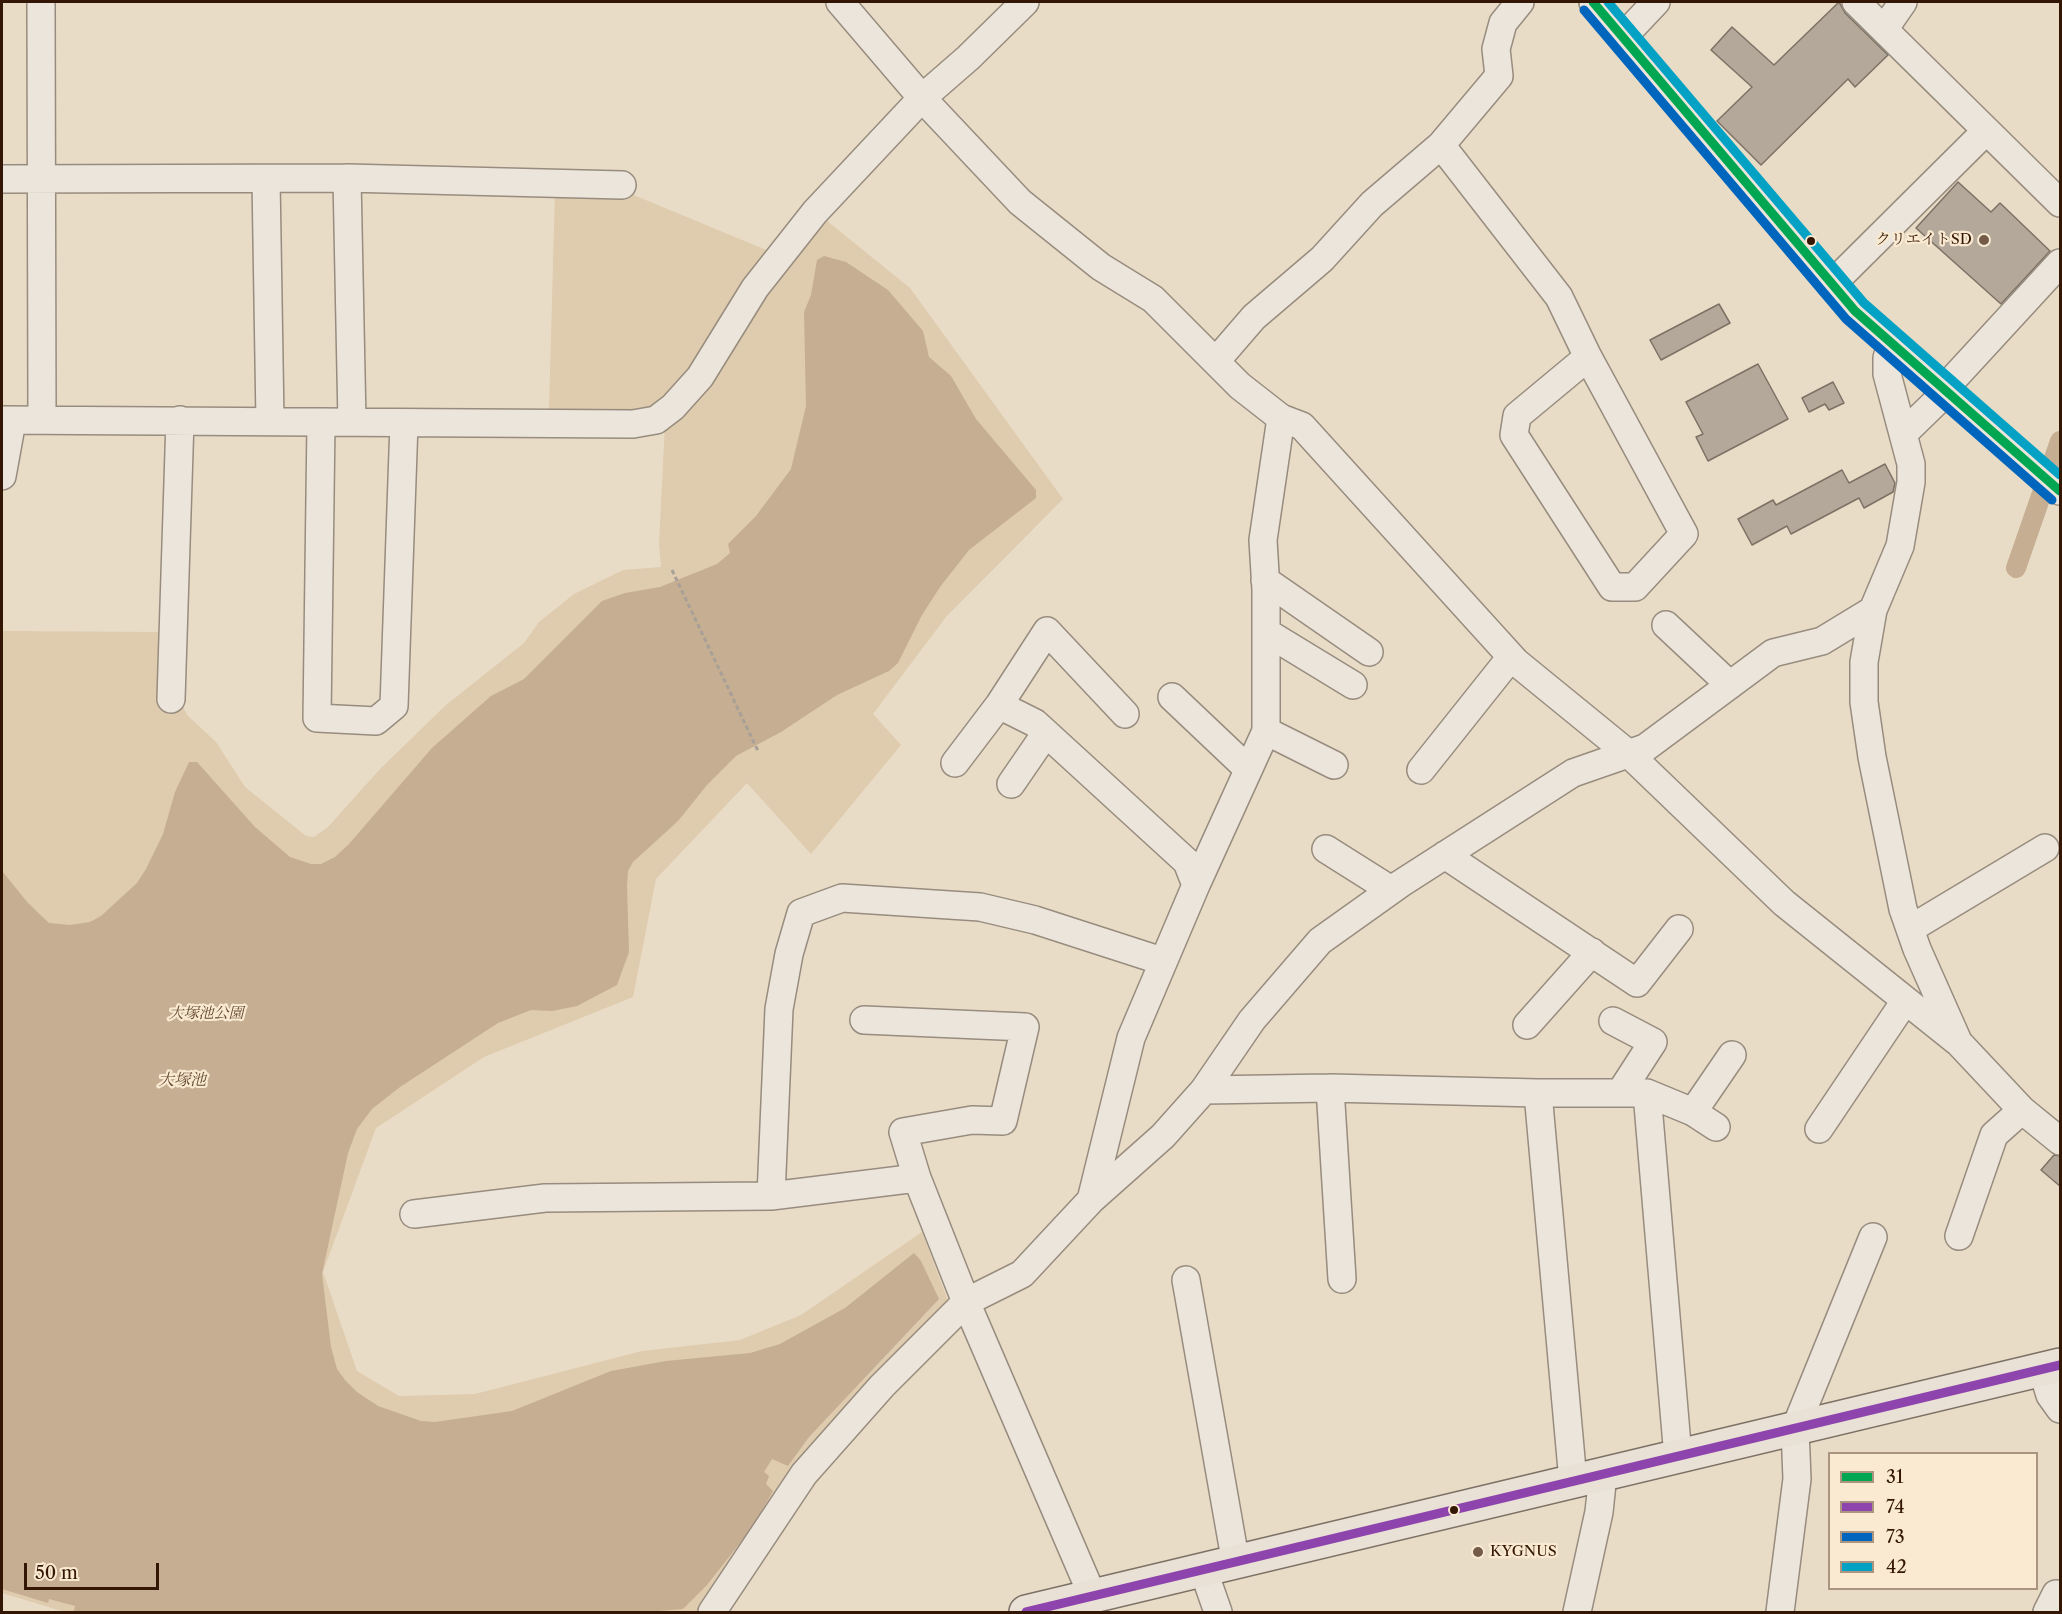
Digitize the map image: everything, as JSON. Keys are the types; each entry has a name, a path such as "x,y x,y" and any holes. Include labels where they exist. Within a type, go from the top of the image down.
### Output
{"highway":[{"path":"1036,1611 2051,1367"}],"street":[{"path":"41,2 39,179 42,419"},
{"path":"840,2 922,98 1020,202 1101,267 1153,298 1240,386 1281,418 1302,426 1511,657 1630,755 1784,903 1959,1043 2022,1110 2061,1141"},
{"path":"2,476 7,421 42,419 633,424 656,420 673,407 700,377 755,288 814,212 922,98 968,58 1025,2"},
{"path":"1216,361 1254,317 1322,259 1372,204 1441,145 1499,76 1496,49 1503,23 1520,2"},
{"path":"1593,2 1831,285 1891,344 2054,486"},
{"path":"1622,38 1656,2"},
{"path":"1856,2 2061,203"},
{"path":"1885,28 1903,2"},
{"path":"1831,285 1986,131"},
{"path":"1441,145 1559,297 1588,357 1684,534 1635,586 1612,587 1514,435 1517,416 1588,357"},
{"path":"2,179 347,178 622,185"},
{"path":"347,178 352,422"},
{"path":"266,179 270,421"},
{"path":"1903,434 1937,401 1944,389 2061,263"},
{"path":"1891,344 1887,358 1887,374 1911,464 1909,508 1900,546 1873,609 1864,662 1864,702 1872,757 1910,929 1959,1043"},
{"path":"1091,1200 1131,1038 1162,961 1266,731 1266,579 1263,540 1281,418"},
{"path":"171,699 180,420"},
{"path":"321,423 317,718 376,721 394,706 404,423"},
{"path":"1266,579 1368,652"},
{"path":"712,1612 804,1474 882,1386 966,1302 1022,1274 1091,1200 1163,1136 1204,1090 1252,1020 1320,941 1391,890 1573,773 1645,748 1773,653 1822,641 1873,609"},
{"path":"1666,625 1730,685"},
{"path":"955,763 999,705 1047,631 1125,714"},
{"path":"1266,632 1353,685"},
{"path":"1421,770 1511,657"},
{"path":"1172,698 1248,769"},
{"path":"999,705 1035,723 1046,733 1187,862 1196,885"},
{"path":"1266,731 1334,765"},
{"path":"1011,784 1046,733"},
{"path":"1910,929 2045,848"},
{"path":"1326,849 1391,890"},
{"path":"1445,855 1637,983 1679,929"},
{"path":"771,1196 779,1009 789,954 801,913 842,898 980,907 1035,920 1162,961"},
{"path":"1527,1025 1592,952"},
{"path":"1819,1129 1905,1001"},
{"path":"864,1020 1025,1027 1003,1121 972,1120 903,1132 917,1178 966,1302 1093,1597"},
{"path":"1613,1021 1653,1042 1620,1093"},
{"path":"1693,1112 1732,1055"},
{"path":"1204,1090 1330,1088 1647,1093 1693,1112 1716,1127"},
{"path":"1330,1088 1342,1279"},
{"path":"1538,1093 1588,1478 1599,1512 1577,1612"},
{"path":"1647,1093 1678,1457"},
{"path":"1959,1236 1994,1135 2022,1110"},
{"path":"414,1214 545,1198 771,1196 917,1178"},
{"path":"1780,1612 1797,1479 1795,1428 1873,1237"},
{"path":"1186,1280 1236,1564"},
{"path":"2051,1367 2050,1395 2061,1409"},
{"path":"1204,1572 1218,1612"}],"path":[{"path":"672,570 758,751"}],"green space":[{"name":"大塚池","path":"555,190 629,193 783,257 821,216 910,288 1063,499 946,617 873,714 901,745 811,854 747,783 656,879 633,997 484,1057 376,1128 323,1272 357,1371 399,1396 475,1394 642,1351 740,1340 801,1315 922,1232 950,1306 739,1565 697,1612 65,1612 2,1593 2,631 165,632 179,700 188,716 216,742 245,787 306,836 314,837 328,827 380,769 446,705 524,643 539,622 574,594 623,570 661,567 659,544 665,423 659,409 549,410"}],"water":[{"name":"大塚池","path":"824,256 846,262 888,290 923,331 929,357 951,376 976,419 1036,490 1036,498 969,550 940,587 922,615 898,663 889,671 837,695 781,732 736,756 707,785 678,821 633,862 628,871 627,886 629,952 617,985 577,1006 552,1011 531,1010 498,1023 400,1087 372,1109 357,1129 348,1153 322,1274 331,1347 337,1369 345,1380 357,1392 378,1406 421,1421 435,1422 512,1411 611,1371 666,1361 750,1353 780,1344 845,1308 914,1253 921,1261 939,1299 809,1437 788,1466 772,1459 764,1472 769,1476 766,1484 773,1491 754,1525 707,1585 683,1609 647,1612 79,1612 74,1611 75,1606 49,1599 48,1603 2,1589 2,871 28,903 49,923 70,925 90,922 101,916 137,883 146,869 163,834 175,792 189,762 197,762 255,827 290,857 311,864 321,864 335,857 349,844 432,748 491,696 524,679 602,601 625,593 660,587 717,564 730,553 728,544 756,516 791,469 806,406 804,312 811,295 817,260"}],"building":[{"path":"1839,2 1845,13 1888,55 1855,87 1848,79 1761,165 1717,121 1752,87 1711,50 1732,27 1774,65"},
{"name":"クリエイトSD","path":"1958,182 1991,212 2000,203 2050,251 2001,304 1916,228"},
{"path":"1719,304 1730,323 1661,360 1650,340"},
{"path":"1758,364 1788,419 1708,461 1696,437 1703,434 1686,402"},
{"path":"1833,382 1844,403 1829,410 1825,404 1809,412 1802,398"},
{"path":"1885,464 1895,483 1893,492 1864,508 1859,498 1791,534 1787,526 1752,545 1738,519 1773,500 1776,505 1842,470 1849,483"},
{"path":"2054,1155 2061,1156 2061,1187 2041,1170"}],"waterway":[{"path":"2016,568 2060,441"}],"transit line":[{"name":"31","path":"1593,2 1855,311 2060,491"},
{"name":"42","path":"1608,2 1864,303 2060,475"},
{"name":"73","path":"1584,10 1846,319 2052,500"},
{"name":"74","path":"1026,1612 2060,1365"}],"place":[{"name":"クリエイトSD","path":"1984,240"},
{"name":"KYGNUS","path":"1478,1552"}],"park label":[{"name":"大塚池公園","path":"206,1014"}]}
